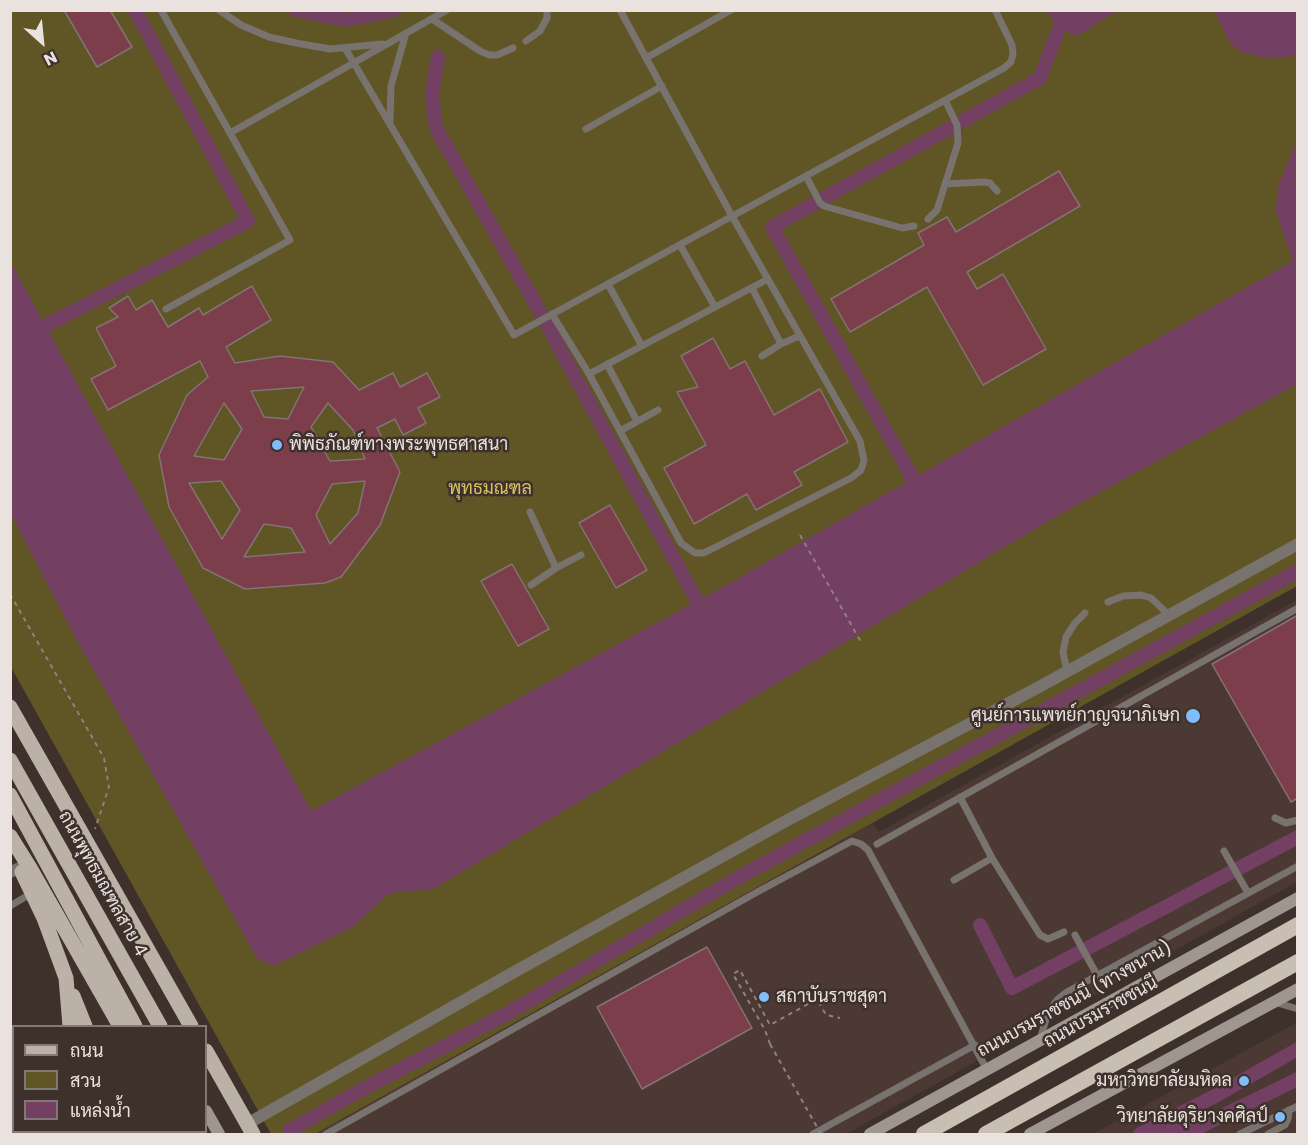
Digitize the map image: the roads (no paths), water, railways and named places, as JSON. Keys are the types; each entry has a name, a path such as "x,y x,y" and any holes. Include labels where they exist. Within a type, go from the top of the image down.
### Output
{"highway":[{"name":"ถนนบรมราชชนนี","path":"924,1134 1298,925"},
{"path":"986,1134 1298,962"}],"main road":[{"path":"10,707 190,1025"},
{"name":"ถนนพุทธมณฑลสาย 4","path":"10,760 159,1025"},
{"path":"10,795 134,1025"},
{"path":"11,837 15,870 32,893 44,918 85,1025"},
{"path":"11,837 119,1025"},
{"name":"ถนนบรมราชชนนี (ทางขนาน)","path":"870,1134 1298,898"},
{"path":"66,978 70,1025"},
{"path":"1030,1134 1298,989"},
{"path":"207,1053 250,1129"},
{"path":"207,1113 219,1134"},
{"path":"159,1134 178,1133"}],"street":[{"path":"250,1129 507,976 774,827 1067,672 1298,544"}],"lane":[{"path":"161,10 290,240 166,309"},
{"path":"219,10 241,25 269,36 330,49 387,43"},
{"path":"230,133 447,10"},
{"path":"526,41 540,31 547,18 547,10"},
{"path":"552,314 589,374 681,543 695,553 704,553 861,471 864,461 860,441 732,216 620,10"},
{"path":"646,58 731,10"},
{"path":"345,48 514,336 1004,68 1011,62 1012,45 995,10"},
{"path":"432,19 489,55 497,55 513,48"},
{"path":"390,124 391,86 406,33"},
{"path":"586,129 662,86"},
{"path":"928,219 937,210 958,143 957,125 945,100"},
{"path":"806,176 820,203 828,208 902,228 914,226"},
{"path":"945,184 984,182 990,183 997,191"},
{"path":"680,245 715,307"},
{"path":"589,374 768,279"},
{"path":"608,284 642,346"},
{"path":"752,288 781,344"},
{"path":"762,356 800,336"},
{"path":"608,364 637,422"},
{"path":"620,431 658,410"},
{"path":"530,512 556,568"},
{"path":"531,585 581,555"},
{"path":"1108,602 1123,596 1141,595 1151,598 1169,615"},
{"path":"877,844 1298,608"},
{"path":"1067,672 1063,652 1066,637 1085,613"},
{"path":"960,797 992,858 1040,935 1048,939 1064,932"},
{"path":"1275,818 1286,823 1298,820"},
{"path":"326,1134 845,843 857,842 868,850 987,1070"},
{"path":"1226,854 1248,893"},
{"path":"954,880 992,858"},
{"path":"1040,1040 1048,1011 1058,999 1097,975 1298,866"},
{"path":"10,906 32,893"},
{"path":"1077,938 1097,975"},
{"path":"1274,1002 1298,1009"},
{"path":"813,1134 975,1045"},
{"path":"1240,1134 1298,1106"},
{"path":"1268,1134 1285,1125 1289,1110"}],"water":[{"path":"1046,11 1122,11 1112,14 1077,36 1059,28"},
{"path":"1214,11 1297,11 1297,56 1265,58 1241,52 1230,43"},
{"path":"1297,141 1297,384 1050,520 433,889 389,893 353,927 273,966 257,958 74,635 11,514 11,263 311,811 723,587 1293,261 1276,211 1278,186"}],"waterway":[{"path":"45,326 248,221 135,10"},
{"path":"296,10 347,20 395,10"},
{"path":"913,479 772,227 1040,78 1059,28"},
{"path":"438,57 432,94 436,128 534,301 697,601"},
{"path":"290,1130 510,1012 734,880 1298,571"},
{"path":"980,925 1012,988 1298,837"},
{"path":"1140,1134 1217,1095 1298,1049"},
{"path":"1185,1134 1298,1079"},
{"path":"1162,1134 1189,1120"}],"place":[{"name":"พิพิธภัณฑ์ทางพระพุทธศาสนา","path":"277,445"},
{"name":"ศูนย์การแพทย์กาญจนาภิเษก","path":"1193,716"},
{"name":"สถาบันราชสุดา","path":"764,997"},
{"name":"มหาวิทยาลัยมหิดล","path":"1244,1081"},
{"name":"วิทยาลัยดุริยางคศิลป์","path":"1280,1117"}],"park label":[{"name":"พุทธมณฑล","path":"490,489"}]}
